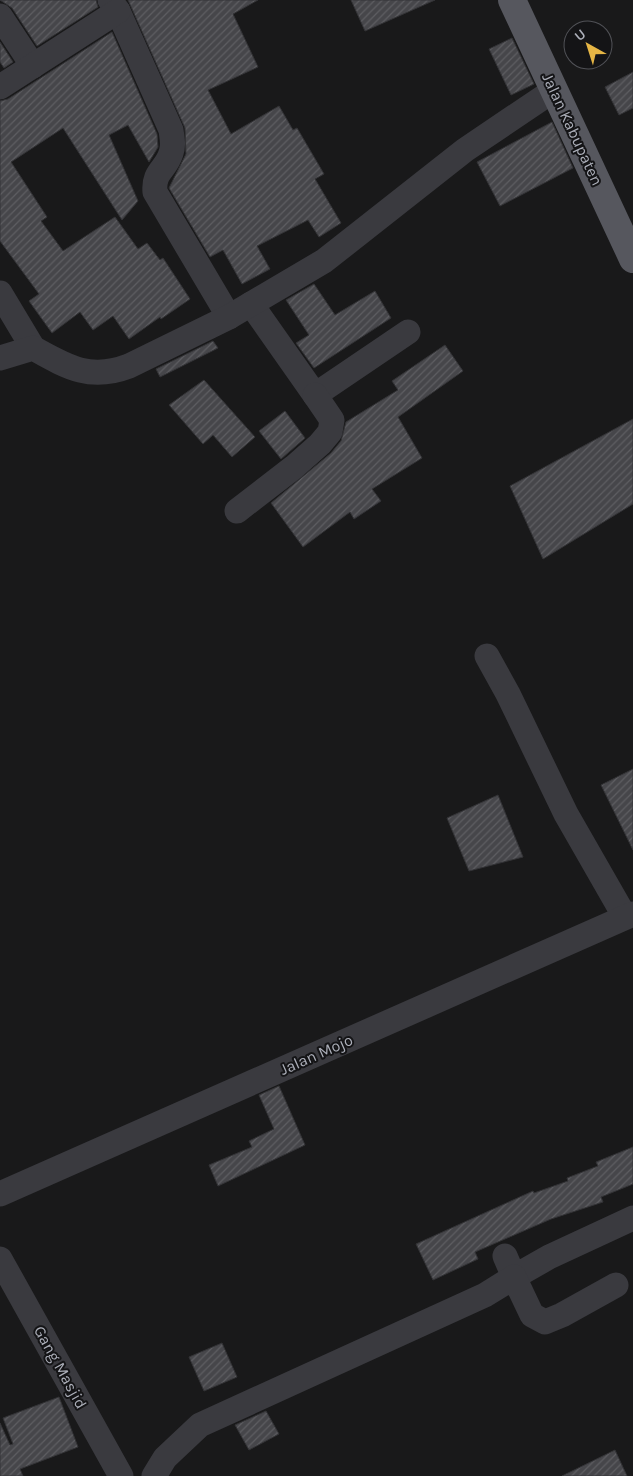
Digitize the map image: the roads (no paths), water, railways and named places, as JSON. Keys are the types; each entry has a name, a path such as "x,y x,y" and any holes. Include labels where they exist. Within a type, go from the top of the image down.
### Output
{"main road":[{"name":"Jalan Kabupaten","path":"512,0 633,259"}],"street":[{"path":"0,88 114,6 171,130 173,144 171,155 156,176 155,192 229,316"},
{"path":"0,16 33,66"},
{"path":"0,293 33,348 65,366 90,373 114,372 229,316 324,261 465,150 554,90"},
{"path":"237,511 294,467 330,432 332,420 251,304"},
{"path":"315,395 408,332"},
{"path":"0,358 33,348"},
{"path":"487,656 508,694 566,814 629,916"},
{"name":"Jalan Mojo","path":"0,1194 629,916"},
{"path":"510,1267 526,1268 633,1218"},
{"name":"Gang Masjid","path":"0,1259 121,1476"},
{"path":"510,1267 532,1315 545,1322 562,1315 616,1285"},
{"path":"154,1476 165,1458 200,1425 485,1295 510,1267"}]}
